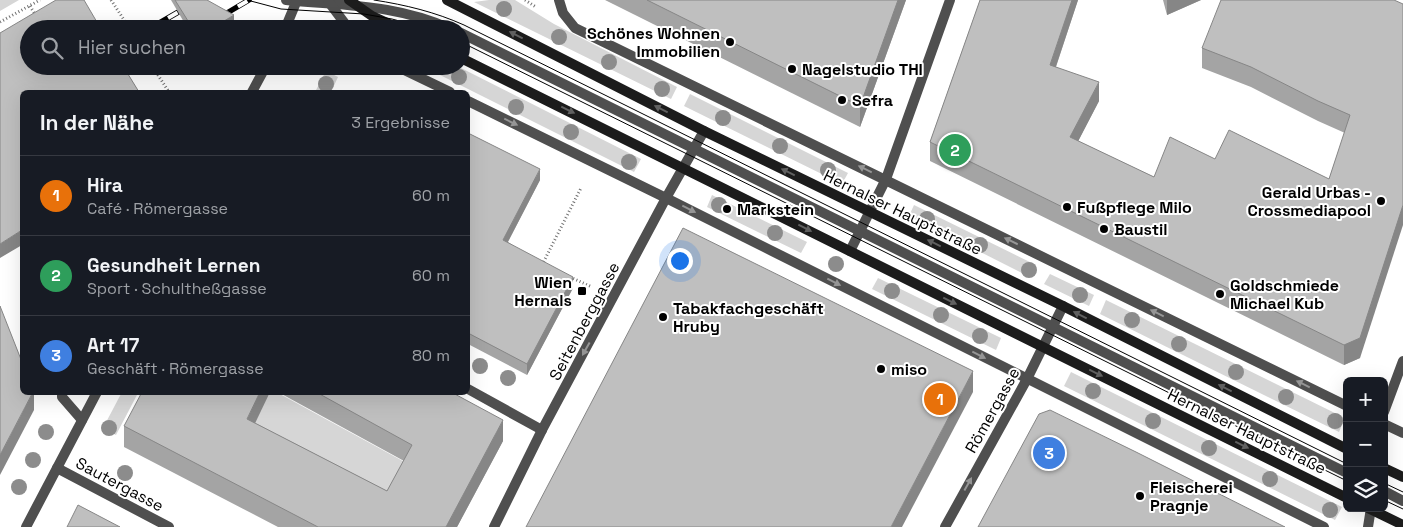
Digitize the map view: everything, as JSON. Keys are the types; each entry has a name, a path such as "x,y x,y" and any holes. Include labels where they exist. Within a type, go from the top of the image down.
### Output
{"main road":[{"name":"Hernalser Hauptstraße","path":"447,0 704,131 1063,306 1343,447"},
{"path":"352,2 381,20"},
{"name":"Hernalser Hauptstraße","path":"470,62 1343,496"},
{"path":"1388,470 1403,477"},
{"path":"1376,512 1403,526"}],"street":[{"path":"287,20 293,0 352,2 413,14 428,20"},
{"name":"Hernalser Hauptstraße","path":"559,0 563,13 576,28 1343,404"},
{"path":"850,251 886,179 950,0"},
{"path":"329,2 342,20"},
{"name":"Hernalser Hauptstraße","path":"470,37 1343,471"},
{"path":"253,90 261,75"},
{"path":"415,75 446,90"},
{"path":"470,102 1324,527"},
{"name":"Seitenberggasse","path":"494,527 542,430 704,131"},
{"name":"Römergasse","path":"944,527 1027,379 1063,306"},
{"path":"1388,401 1403,361"},
{"path":"470,390 542,430"},
{"path":"62,395 82,420"},
{"path":"26,527 94,395"},
{"path":"1388,426 1403,433"},
{"name":"Sautergasse","path":"57,468 169,527"},
{"path":"1388,493 1403,501"},
{"path":"1368,527 1370,512"}],"path":[{"path":"0,22 40,0"},
{"path":"111,0 124,20"},
{"path":"30,6 39,20"},
{"path":"158,75 168,90"},
{"path":"540,270 581,188"},
{"path":"544,262 552,266"},
{"path":"569,276 577,280"}],"shaded area":[{"path":"0,0 19,0 0,11"},
{"path":"515,0 554,24 677,87 671,99 474,2"},
{"path":"470,73 641,159 634,172 440,75 470,75"},
{"path":"324,75 338,77 332,90 316,90"},
{"path":"690,94 848,173 842,184 684,106"},
{"path":"712,195 807,242 801,253 707,207"},
{"path":"914,205 1036,265 1030,277 909,216"},
{"path":"1050,274 1094,295 1089,306 1044,284"},
{"path":"878,278 1001,338 996,350 872,289"},
{"path":"1106,300 1343,417 1339,432 1100,314"},
{"path":"1071,372 1342,507 1335,520 1064,386"},
{"path":"120,395 137,395 116,435 103,428"},
{"path":"225,395 282,395 412,466 387,512 247,440"}],"building":[{"path":"56,0 84,0 96,20 22,20"},
{"path":"175,0 207,0 234,15 226,20 187,20"},
{"path":"647,0 898,0 860,106"},
{"path":"980,0 1072,0 1050,65 1099,82 1070,137 1154,177 1170,137 1215,159 1229,130 1329,179 1350,115 1251,67 1202,48 1221,0 1394,0 1403,4 1403,205 1360,338 1344,345 930,142"},
{"path":"20,21 20,75 129,75 138,90 20,90 20,231 0,244 0,33"},
{"path":"470,134 540,169 503,240 573,277 527,364 470,334"},
{"path":"683,228 973,371 891,527 526,527"},
{"path":"0,306 20,357 20,395 31,395 0,455"},
{"path":"140,395 259,395 247,419 387,491 412,445 321,395 457,395 503,420 446,527 318,527 124,426"},
{"path":"1050,410 1285,527 978,527 1039,414"},
{"path":"78,505 120,527 67,527"}],"tram line":[{"path":"247,0 281,9 364,14 396,20"},
{"path":"374,0 397,4 452,20"},
{"path":"470,28 1343,462"},
{"path":"470,46 1343,479"},
{"path":"1388,485 1403,492"},
{"path":"1388,502 1403,509"}],"railway":[{"path":"165,20 199,0"},
{"path":"215,20 249,0"},
{"path":"93,90 119,75"}],"place":[{"name":"Schönes Wohnen Immobilien","path":"730,42"},
{"name":"Nagelstudio THI","path":"792,69"},
{"name":"Sefra","path":"842,100"},
{"name":"Gesundheit Lernen","path":"955,150"},
{"name":"Gerald Urbas - Crossmediapool","path":"1381,201"},
{"name":"Fußpflege Milo","path":"1067,207"},
{"name":"Markstein","path":"727,209"},
{"name":"Baustil","path":"1104,229"},
{"name":"Wien Hernals","path":"582,291"},
{"name":"Goldschmiede Michael Kub","path":"1220,294"},
{"name":"Tabakfachgeschäft Hruby","path":"663,317"},
{"name":"miso","path":"881,369"},
{"name":"Hira","path":"940,399"},
{"name":"Art 17","path":"1049,453"},
{"name":"Fleischerei Pragnje","path":"1140,496"}]}
